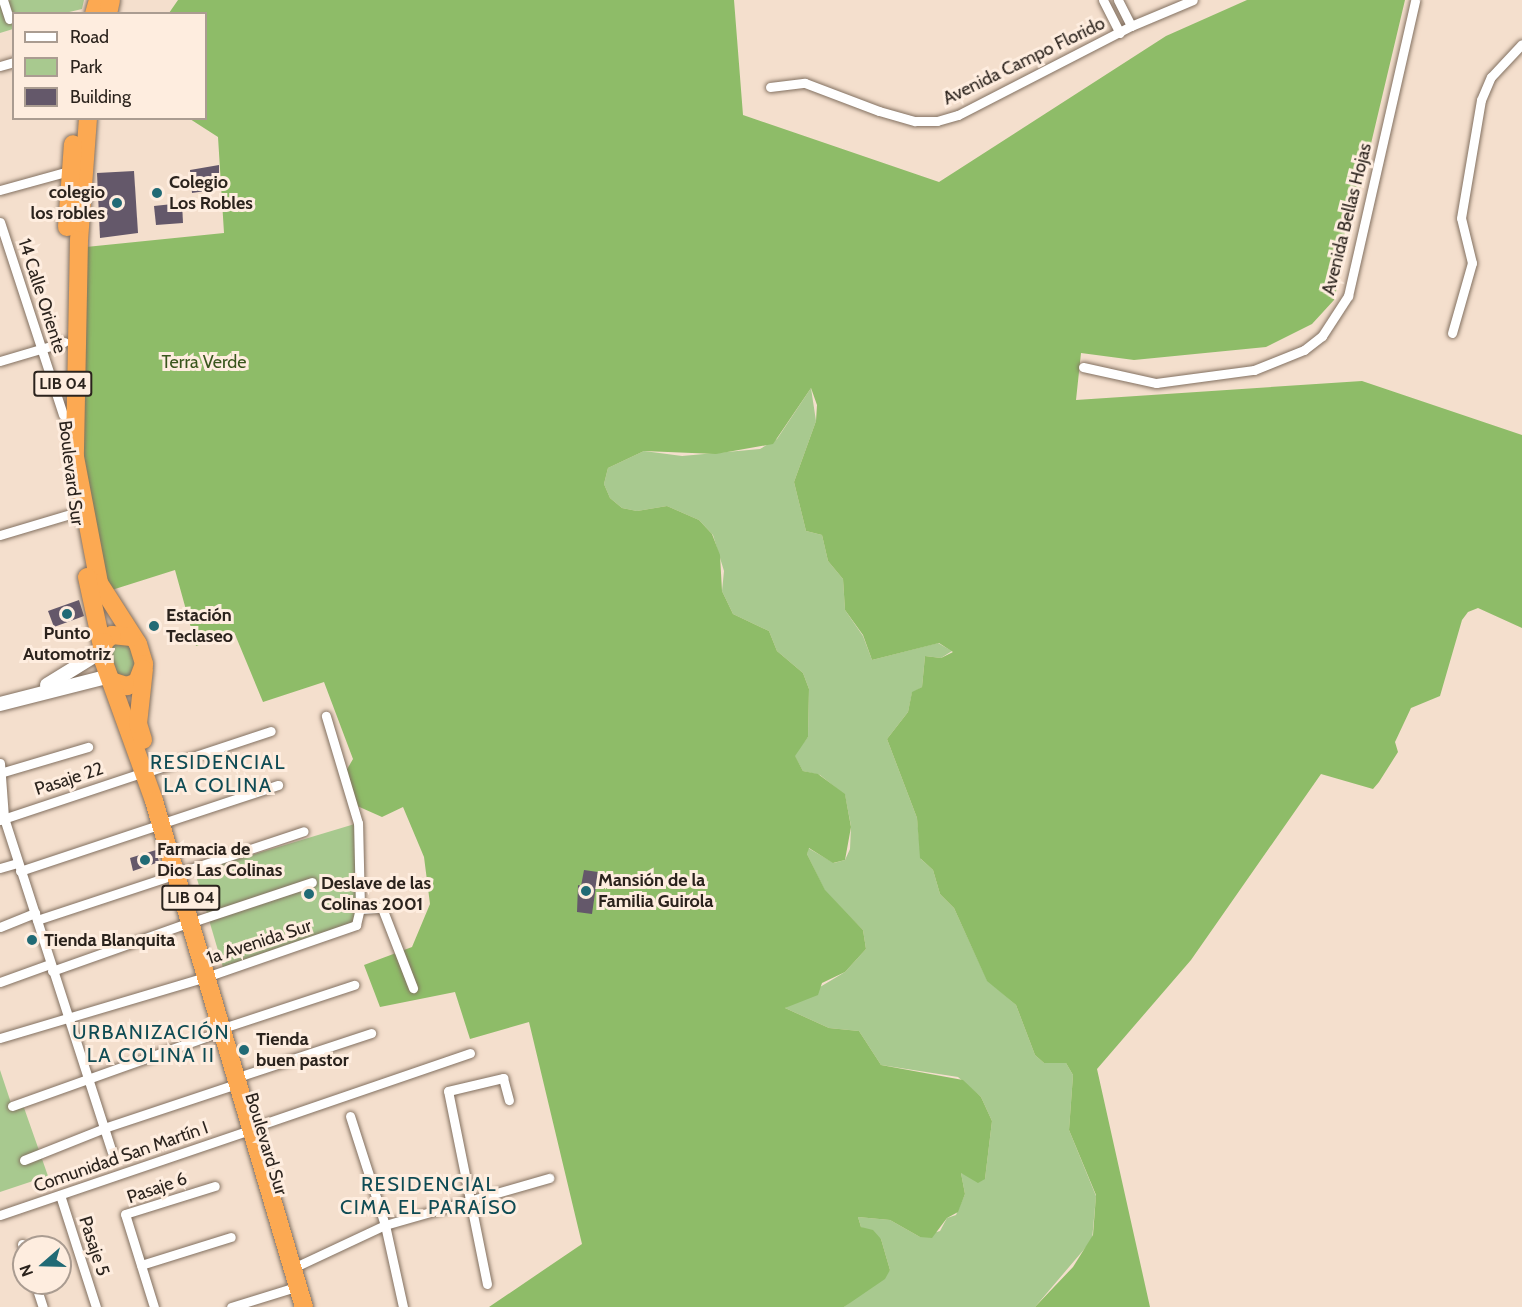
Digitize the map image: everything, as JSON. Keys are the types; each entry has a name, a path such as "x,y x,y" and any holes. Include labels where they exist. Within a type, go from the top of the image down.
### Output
{"highway":[{"name":"Boulevard Sur","path":"77,120 69,171 63,415 74,513 102,649"},
{"name":"Boulevard Sur","path":"88,120 79,240 75,457 96,574 131,637"},
{"path":"102,649 117,633 131,637"},
{"name":"LIB 04","path":"131,637 141,651 144,669"},
{"name":"LIB 04","path":"102,649 112,679"},
{"name":"Boulevard Sur","path":"144,669 139,727 149,771"},
{"path":"112,679 132,685 144,669"},
{"name":"Boulevard Sur","path":"112,679 149,771 298,1266 314,1307"},
{"name":"Boulevard Sur","path":"298,1266 299,1286 304,1307"}],"street":[{"path":"3,0 9,20"},
{"path":"1103,0 1120,33 1131,26 1193,0"},
{"path":"1118,0 1131,26"},
{"name":"Avenida Bellas Hojas","path":"1083,367 1136,382 1178,381 1254,370 1304,350 1322,336 1347,296 1415,0"},
{"name":"Avenida Campo Florido","path":"770,87 805,83 897,116 937,121 958,115 1120,33"},
{"path":"1452,333 1472,263 1461,218 1481,100 1491,77 1522,44"},
{"path":"0,190 69,171"},
{"name":"14 Calle Oriente","path":"0,222 63,415"},
{"path":"0,361 64,342"},
{"path":"0,535 74,513"},
{"path":"32,693 102,649"},
{"path":"0,704 32,693 112,679"},
{"path":"326,716 357,818 360,909 382,908 413,988"},
{"name":"Pasaje 22","path":"2,819 271,731"},
{"path":"88,747 1,769 2,819 36,916 68,1021 107,1127 112,1152"},
{"path":"0,868 19,867 278,784"},
{"path":"0,927 304,831"},
{"path":"0,982 51,968 312,882"},
{"name":"1a Avenida Sur","path":"0,1038 68,1021 350,929 360,909"},
{"path":"12,1106 354,985"},
{"path":"24,1160 107,1127 371,1033"},
{"name":"Comunidad San Martín I","path":"0,1215 470,1053"},
{"path":"488,1284 448,1091 503,1078 509,1100"},
{"path":"350,1116 385,1225 403,1307"},
{"path":"298,1266 385,1225 549,1178"},
{"name":"Pasaje 6","path":"154,1307 125,1214 215,1186"},
{"name":"Pasaje 5","path":"60,1195 96,1307"},
{"path":"141,1265 231,1237"},
{"path":"231,1307 299,1286"}],"green space":[{"path":"11,0 84,0 82,9 69,12 12,12 12,29 0,33 0,3"},
{"name":"Terra Verde","path":"178,0 734,0 743,115 939,182 1166,36 1247,0 1405,0 1334,300 1312,324 1266,347 1134,360 1081,353 1076,400 1362,381 1522,435 1522,628 1478,608 1468,612 1462,620 1440,696 1411,708 1395,742 1398,752 1379,782 1373,789 1321,774 1191,960 1097,1069 1150,1307 1035,1307 1073,1267 1093,1235 1096,1195 1069,1130 1073,1075 1066,1063 1044,1063 1035,1055 1016,1005 987,981 954,908 940,894 933,870 920,858 917,818 887,739 908,712 912,692 922,687 925,656 941,658 953,652 939,643 872,660 863,635 845,610 843,579 828,561 822,535 806,531 794,482 816,421 817,405 811,388 773,444 716,454 644,451 608,468 604,484 610,498 622,508 637,511 667,506 699,520 712,534 720,555 722,591 733,614 769,631 777,651 803,673 809,689 808,737 795,756 803,771 818,774 845,794 851,827 845,860 833,863 809,848 807,854 825,890 863,930 866,949 845,972 822,983 818,995 785,1008 829,1028 859,1031 881,1065 963,1080 981,1097 992,1121 985,1179 978,1183 961,1173 965,1194 958,1212 947,1218 932,1238 920,1237 890,1220 858,1217 861,1227 873,1230 881,1239 890,1270 885,1279 844,1307 489,1307 582,1244 529,1022 470,1039 455,992 380,1007 364,965 412,947 430,904 424,857 403,807 382,817 355,805 346,771 353,759 324,682 263,702 234,632 196,646 175,570 96,595 79,440 86,247 224,233 218,137 192,120 207,120 207,12 170,12"},
{"path":"811,388 816,421 794,482 806,531 822,535 828,561 843,579 845,610 863,636 872,660 938,643 952,651 941,658 925,656 922,687 912,693 908,712 887,739 917,818 921,859 933,870 940,894 954,908 987,980 1016,1005 1035,1055 1044,1063 1066,1063 1073,1075 1069,1130 1096,1196 1092,1240 1035,1307 844,1307 890,1270 881,1239 861,1227 858,1217 890,1220 920,1237 940,1231 947,1218 956,1215 965,1194 961,1173 985,1179 992,1121 981,1097 958,1077 881,1065 859,1031 829,1028 785,1008 845,972 866,949 863,930 825,891 807,854 808,848 834,863 845,860 850,849 851,826 845,795 820,775 803,771 794,755 808,737 809,689 803,673 777,651 769,631 733,614 722,591 724,571 713,535 699,520 667,506 637,511 622,508 610,498 604,484 608,468 644,451 682,456 760,449 777,439"},
{"path":"110,643 130,645 136,661 132,678 116,675"},
{"path":"358,823 359,916 347,930 224,971 195,872"},
{"path":"0,1070 12,1106 22,1102 48,1176 0,1192"}],"building":[{"name":"colegio los robles","path":"219,165 219,189 192,193 190,170"},
{"name":"colegio los robles","path":"134,171 138,233 100,238 97,173"},
{"name":"colegio los robles","path":"182,203 183,223 156,225 154,206"},
{"name":"Punto Automotriz","path":"79,600 84,616 54,627 48,611"},
{"name":"Farmacia de Dios Las Colinas","path":"156,850 159,862 133,871 130,858"},
{"name":"Mansión de la Familia Guirola","path":"584,870 598,872 592,914 577,912 578,885 581,886"}],"place":[{"name":"Colegio Los Robles","path":"157,193"},
{"name":"colegio los robles","path":"117,203"},
{"name":"Punto Automotriz","path":"67,614"},
{"name":"Estación Teclaseo","path":"154,626"},
{"name":"Farmacia de Dios Las Colinas","path":"145,860"},
{"name":"Mansión de la Familia Guirola","path":"586,891"},
{"name":"Deslave de las Colinas 2001","path":"309,894"},
{"name":"Tienda Blanquita","path":"32,940"},
{"name":"Tienda buen pastor","path":"244,1050"}],"district":[{"name":"RESIDENCIAL LA COLINA","path":"218,774"},
{"name":"URBANIZACIÓN LA COLINA II","path":"151,1044"},
{"name":"RESIDENCIAL CIMA EL PARAÍSO","path":"429,1196"}]}
